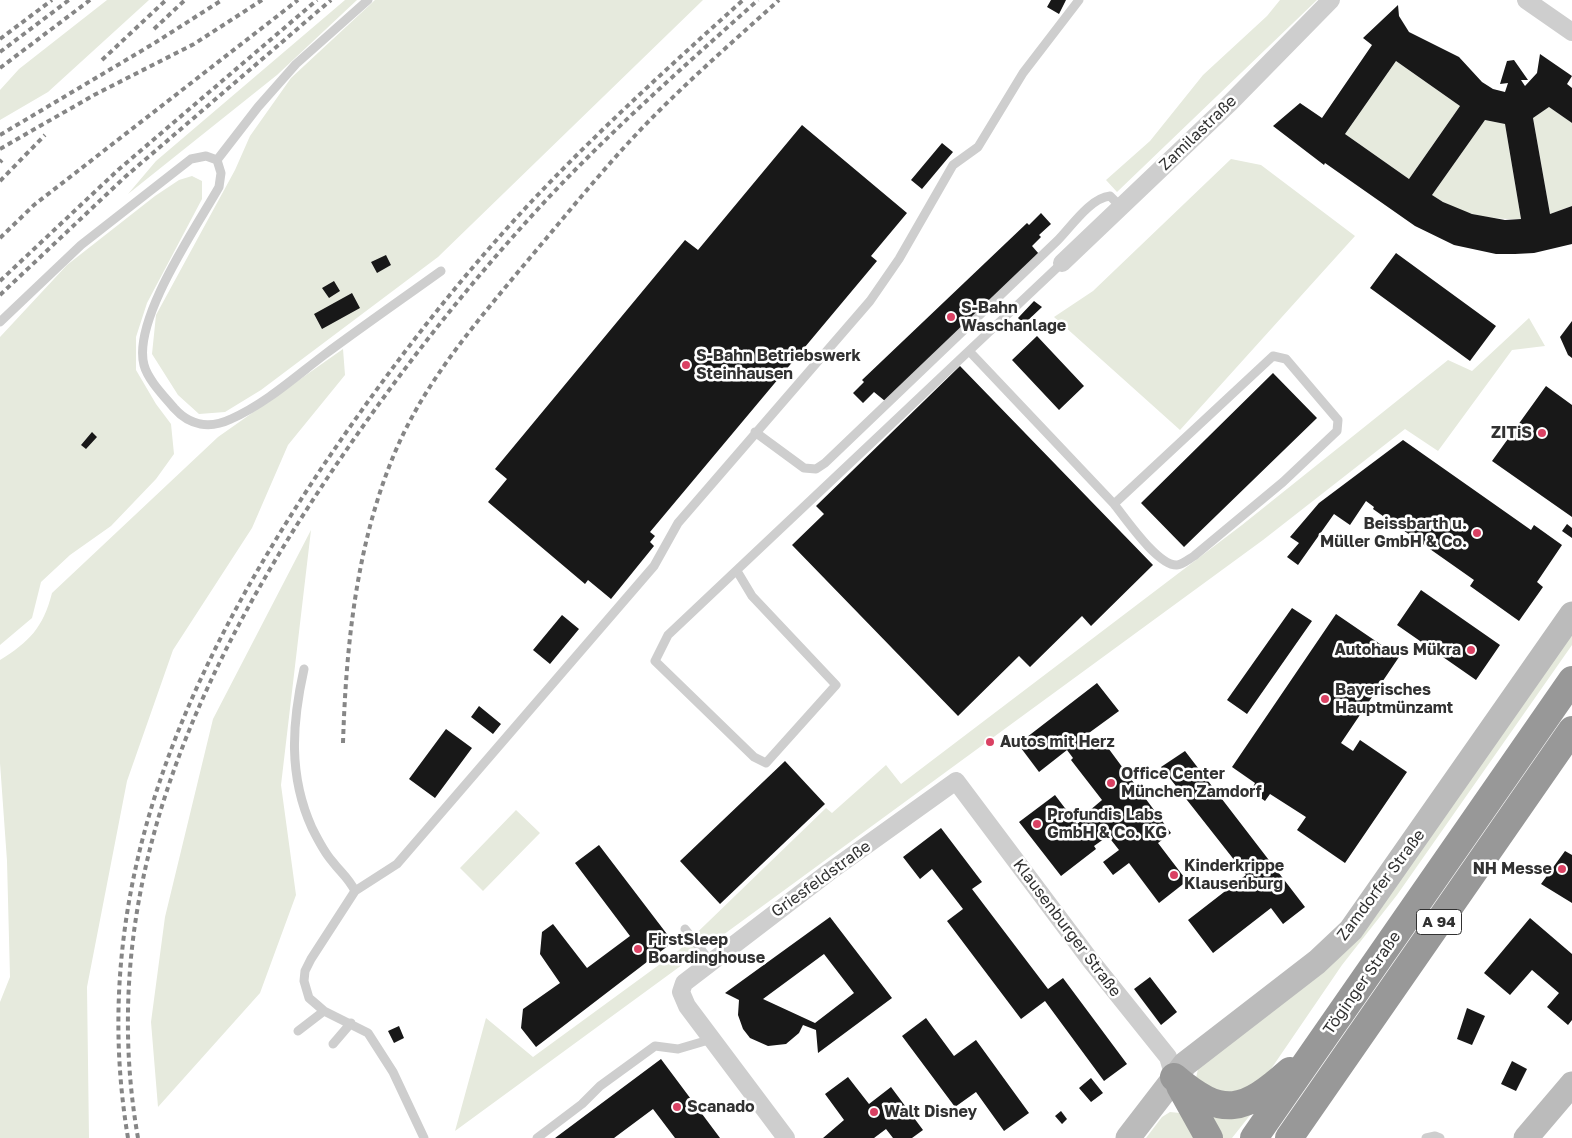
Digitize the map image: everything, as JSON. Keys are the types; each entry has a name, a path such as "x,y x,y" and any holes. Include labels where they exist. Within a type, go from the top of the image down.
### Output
{"highway":[{"name":"Töginger Straße","path":"1254,1138 1572,680"},
{"name":"Töginger Straße","path":"1289,1138 1302,1126 1572,730"},
{"path":"1174,1077 1205,1100 1222,1105 1247,1103 1272,1087 1320,1044"},
{"path":"1174,1077 1209,1138"}],"street":[{"name":"Zamilastraße","path":"1062,263 1230,103 1331,0"},
{"path":"1526,0 1572,32"},
{"name":"Zamdorfer Straße","path":"1128,1138 1174,1077 1197,1053 1316,962 1351,930 1572,614"},
{"name":"Klausenburger Straße","path":"956,781 1091,961 1168,1057 1174,1077"},
{"name":"Griesfeldstraße","path":"712,1040 687,1006 681,992 684,983 710,961 829,872 956,781"},
{"path":"712,1040 786,1138"},
{"path":"1526,1138 1572,1084"}],"lane":[{"path":"217,160 258,107 296,64 368,0"},
{"path":"424,1138 383,1055 368,1033 324,1010 310,998 305,988 305,971 355,892 397,864 654,566 678,523 870,301 900,259 952,165 978,147 1023,73 1079,0"},
{"path":"0,322 81,245 164,179 192,159 206,156 217,160"},
{"path":"217,160 221,173 219,186 175,262 154,306 145,332 144,365 162,394 190,422 208,426 231,419 264,400 441,271"},
{"path":"755,432 804,468 816,469 825,463 1092,205 1103,197 1110,196 1121,207"},
{"path":"736,571 752,596 836,686 766,763 754,757 655,661 668,635 736,571 970,352 1062,263"},
{"path":"970,352 1114,504 1159,558 1169,564 1178,565 1194,556 1283,482 1337,431 1338,420 1286,359 1272,356 1114,504"},
{"path":"304,669 296,708 293,744 300,789 312,827 332,861 348,877 355,892"},
{"path":"685,929 710,961"},
{"path":"298,1031 324,1010"},
{"path":"333,1044 352,1023"},
{"path":"537,1138 582,1104 600,1086 655,1046 678,1049 712,1040"}],"shaded area":[{"path":"107,0 149,0 48,92 0,120 0,90 19,69"},
{"path":"345,0 357,0 277,75 128,194 156,161"},
{"path":"375,0 703,0 438,257 261,390 225,412 199,414 178,395 152,354 156,315 235,170 250,136 291,78"},
{"path":"1280,0 1317,0 1117,192 1106,180 1150,141 1203,75 1267,16"},
{"path":"1396,61 1460,106 1409,179 1345,134"},
{"path":"1549,107 1572,123 1572,206 1550,214 1533,118"},
{"path":"1485,120 1505,124 1521,219 1486,217 1453,207 1432,195"},
{"path":"1231,159 1261,165 1355,236 1180,430 1054,317 1093,291"},
{"path":"192,176 202,181 202,199 147,303 136,337 136,370 156,404 171,424 174,454 156,479 111,526 70,555 41,582 32,618 0,645 0,337 67,265 155,196 179,180"},
{"path":"1529,318 1545,346 1512,350 1438,451 1405,429 1263,540 455,1131 486,1018 533,1057 678,951 826,808 832,813 886,765 901,784 1242,525 1448,360 1472,371"},
{"path":"343,349 345,375 288,445 252,528 173,650 127,781 87,987 89,1138 0,1138 0,1002 10,977 7,861 0,763 0,660 19,647 34,633 44,616 52,593 218,437"},
{"path":"311,530 281,785 296,895 260,993 158,1107 151,1022 165,917 213,719"},
{"path":"1572,630 1572,645 1397,895 1342,965 1271,1069 1254,1087 1221,1095 1196,1078 1198,1069 1288,996"},
{"path":"516,810 540,833 483,891 460,868"},
{"path":"1207,1110 1251,1114 1232,1138 1220,1138"},
{"path":"1170,1112 1180,1113 1198,1138 1146,1138 1162,1117"}],"building":[{"path":"1051,0 1066,0 1059,14 1047,7"},
{"path":"1398,5 1399,16 1409,32 1459,57 1482,82 1493,89 1505,92 1508,83 1500,84 1507,61 1514,60 1528,80 1521,80 1525,86 1537,73 1540,54 1572,76 1567,84 1572,88 1572,123 1549,107 1533,118 1550,214 1572,206 1572,244 1534,253 1515,254 1496,254 1454,245 1415,226 1325,163 1324,165 1273,126 1300,103 1322,118 1372,45 1363,38","holes":["1396,61 1460,106 1409,179 1345,134","1485,120 1505,124 1521,219 1505,220 1472,214 1443,202 1432,195"]},
{"name":"S-Bahn Betriebswerk Steinhausen","path":"802,125 907,213 871,256 877,261 650,532 655,536 650,542 654,546 611,599 588,580 585,584 488,502 507,479 495,469 685,240 698,250"},
{"path":"942,143 953,152 922,189 911,180"},
{"name":"S-Bahn Waschanlage","path":"1041,213 1051,224 1039,235 1041,237 1032,246 1039,254 885,401 874,392 863,403 853,393 864,382 862,380 1027,223 1029,225"},
{"path":"1396,253 1496,326 1470,361 1370,288"},
{"path":"386,255 391,265 377,273 371,262"},
{"path":"334,281 340,291 329,298 322,288"},
{"path":"352,293 360,308 322,329 314,314"},
{"path":"1034,301 1042,307 1024,324 1018,318"},
{"path":"1572,321 1572,358 1568,355 1560,337"},
{"path":"1037,336 1084,386 1059,410 1012,360"},
{"path":"960,366 1153,565 1091,626 1082,616 1030,667 1019,656 958,716 792,545 824,514 816,506"},
{"path":"1273,373 1317,418 1184,547 1141,503"},
{"name":"ZITiS","path":"1546,386 1572,405 1572,517 1492,461"},
{"path":"92,432 97,437 86,449 81,445"},
{"name":"Beissbarth u. Müller GmbH & Co.","path":"1403,440 1531,530 1534,525 1562,545 1537,582 1543,587 1519,621 1470,586 1474,580 1373,509 1374,507 1366,501 1350,525 1334,514 1298,565 1287,557 1299,543 1290,537 1319,503"},
{"path":"1567,524 1572,528 1572,538 1562,531"},
{"path":"1421,590 1500,645 1476,680 1397,625"},
{"path":"1292,608 1312,621 1247,714 1227,700"},
{"name":"Bayerisches Hauptmünzamt","path":"1336,614 1399,657 1341,743 1353,751 1360,740 1407,772 1345,863 1297,830 1306,817 1270,794 1265,801 1251,791 1255,783 1232,767"},
{"path":"562,615 579,629 550,664 533,650"},
{"name":"Office Center München Zamdorf","path":"1097,683 1119,711 1082,738 1088,746 1100,737 1171,833 1158,843 1187,881 1159,903 1129,863 1113,875 1103,862 1119,850 1108,836 1094,846 1096,849 1061,876 1019,822 1055,795 1077,824 1091,814 1089,811 1102,800 1071,760 1073,758 1067,750 1039,772 1018,744"},
{"path":"479,706 501,724 493,734 471,717"},
{"path":"446,729 472,748 435,798 409,779"},
{"path":"1185,751 1305,907 1283,924 1271,908 1213,953 1188,920 1246,875 1161,767"},
{"path":"785,761 825,804 720,904 680,861"},
{"path":"941,828 982,882 972,889 1048,989 1063,978 1127,1064 1104,1081 1045,1001 1021,1019 947,921 963,909 932,869 920,879 903,857"},
{"name":"FirstSleep Boardinghouse","path":"599,845 673,942 536,1047 521,1028 523,1009 560,983 540,954 542,932 553,924 587,968 630,936 575,863"},
{"name":"NH Messe","path":"1565,851 1572,855 1572,903 1541,884"},
{"path":"830,917 892,998 818,1053 816,1030 803,1025 799,1033 786,1044 768,1046 750,1038 743,1029 738,1015 739,1000 725,993","holes":["824,954 854,993 815,1023 763,999"]},
{"path":"1530,918 1572,954 1572,1020 1568,1025 1547,1007 1559,993 1532,970 1510,995 1484,973"},
{"path":"1150,977 1177,1012 1161,1025 1134,989"},
{"path":"1467,1008 1485,1016 1472,1045 1457,1039"},
{"path":"926,1018 954,1056 976,1040 1029,1113 1004,1131 976,1092 955,1107 902,1036"},
{"path":"399,1026 404,1038 394,1043 388,1031"},
{"path":"661,1059 720,1138 675,1138 653,1109 614,1138 555,1138"},
{"path":"1512,1061 1527,1069 1516,1091 1501,1084"},
{"name":"Walt Disney","path":"848,1077 869,1104 891,1087 923,1130 912,1138 893,1138 886,1129 874,1138 823,1138 844,1120 825,1094"},
{"path":"1091,1078 1103,1093 1091,1102 1079,1088"},
{"path":"1061,1111 1067,1119 1062,1124 1055,1116"}],"railway":[{"path":"0,39 52,0"},
{"path":"0,52 69,0"},
{"path":"0,68 90,0"},
{"path":"102,60 166,0"},
{"path":"154,29 185,0"},
{"path":"0,135 153,44 222,0"},
{"path":"0,149 94,95 194,44 262,0"},
{"path":"0,238 34,205 298,0"},
{"path":"0,281 118,170 317,0"},
{"path":"0,295 125,177 331,0"},
{"path":"128,1138 119,1046 122,956 135,869 159,784 190,702 229,621 274,543 323,466 371,397 449,296 503,232 557,175 636,98 743,0"},
{"path":"138,1138 128,1047 131,959 144,874 167,790 198,709 236,630 280,552 376,407 481,274 537,210 590,156 644,103 758,0"},
{"path":"343,743 350,634 355,598 370,526 380,491 393,457 418,406 448,360 482,315 620,152 678,93 779,0"},
{"path":"0,181 45,135"}],"place":[{"name":"S-Bahn Waschanlage","path":"951,317"},
{"name":"S-Bahn Betriebswerk Steinhausen","path":"686,365"},
{"name":"ZITiS","path":"1542,433"},
{"name":"Beissbarth u. Müller GmbH & Co.","path":"1477,533"},
{"name":"Autohaus Mükra","path":"1471,650"},
{"name":"Bayerisches Hauptmünzamt","path":"1325,699"},
{"name":"Autos mit Herz","path":"990,742"},
{"name":"Office Center München Zamdorf","path":"1111,783"},
{"name":"Profundis Labs GmbH & Co. KG","path":"1037,824"},
{"name":"NH Messe","path":"1562,869"},
{"name":"Kinderkrippe Klausenburg","path":"1174,875"},
{"name":"FirstSleep Boardinghouse","path":"638,949"},
{"name":"Scanado","path":"677,1107"},
{"name":"Walt Disney","path":"874,1112"}]}
